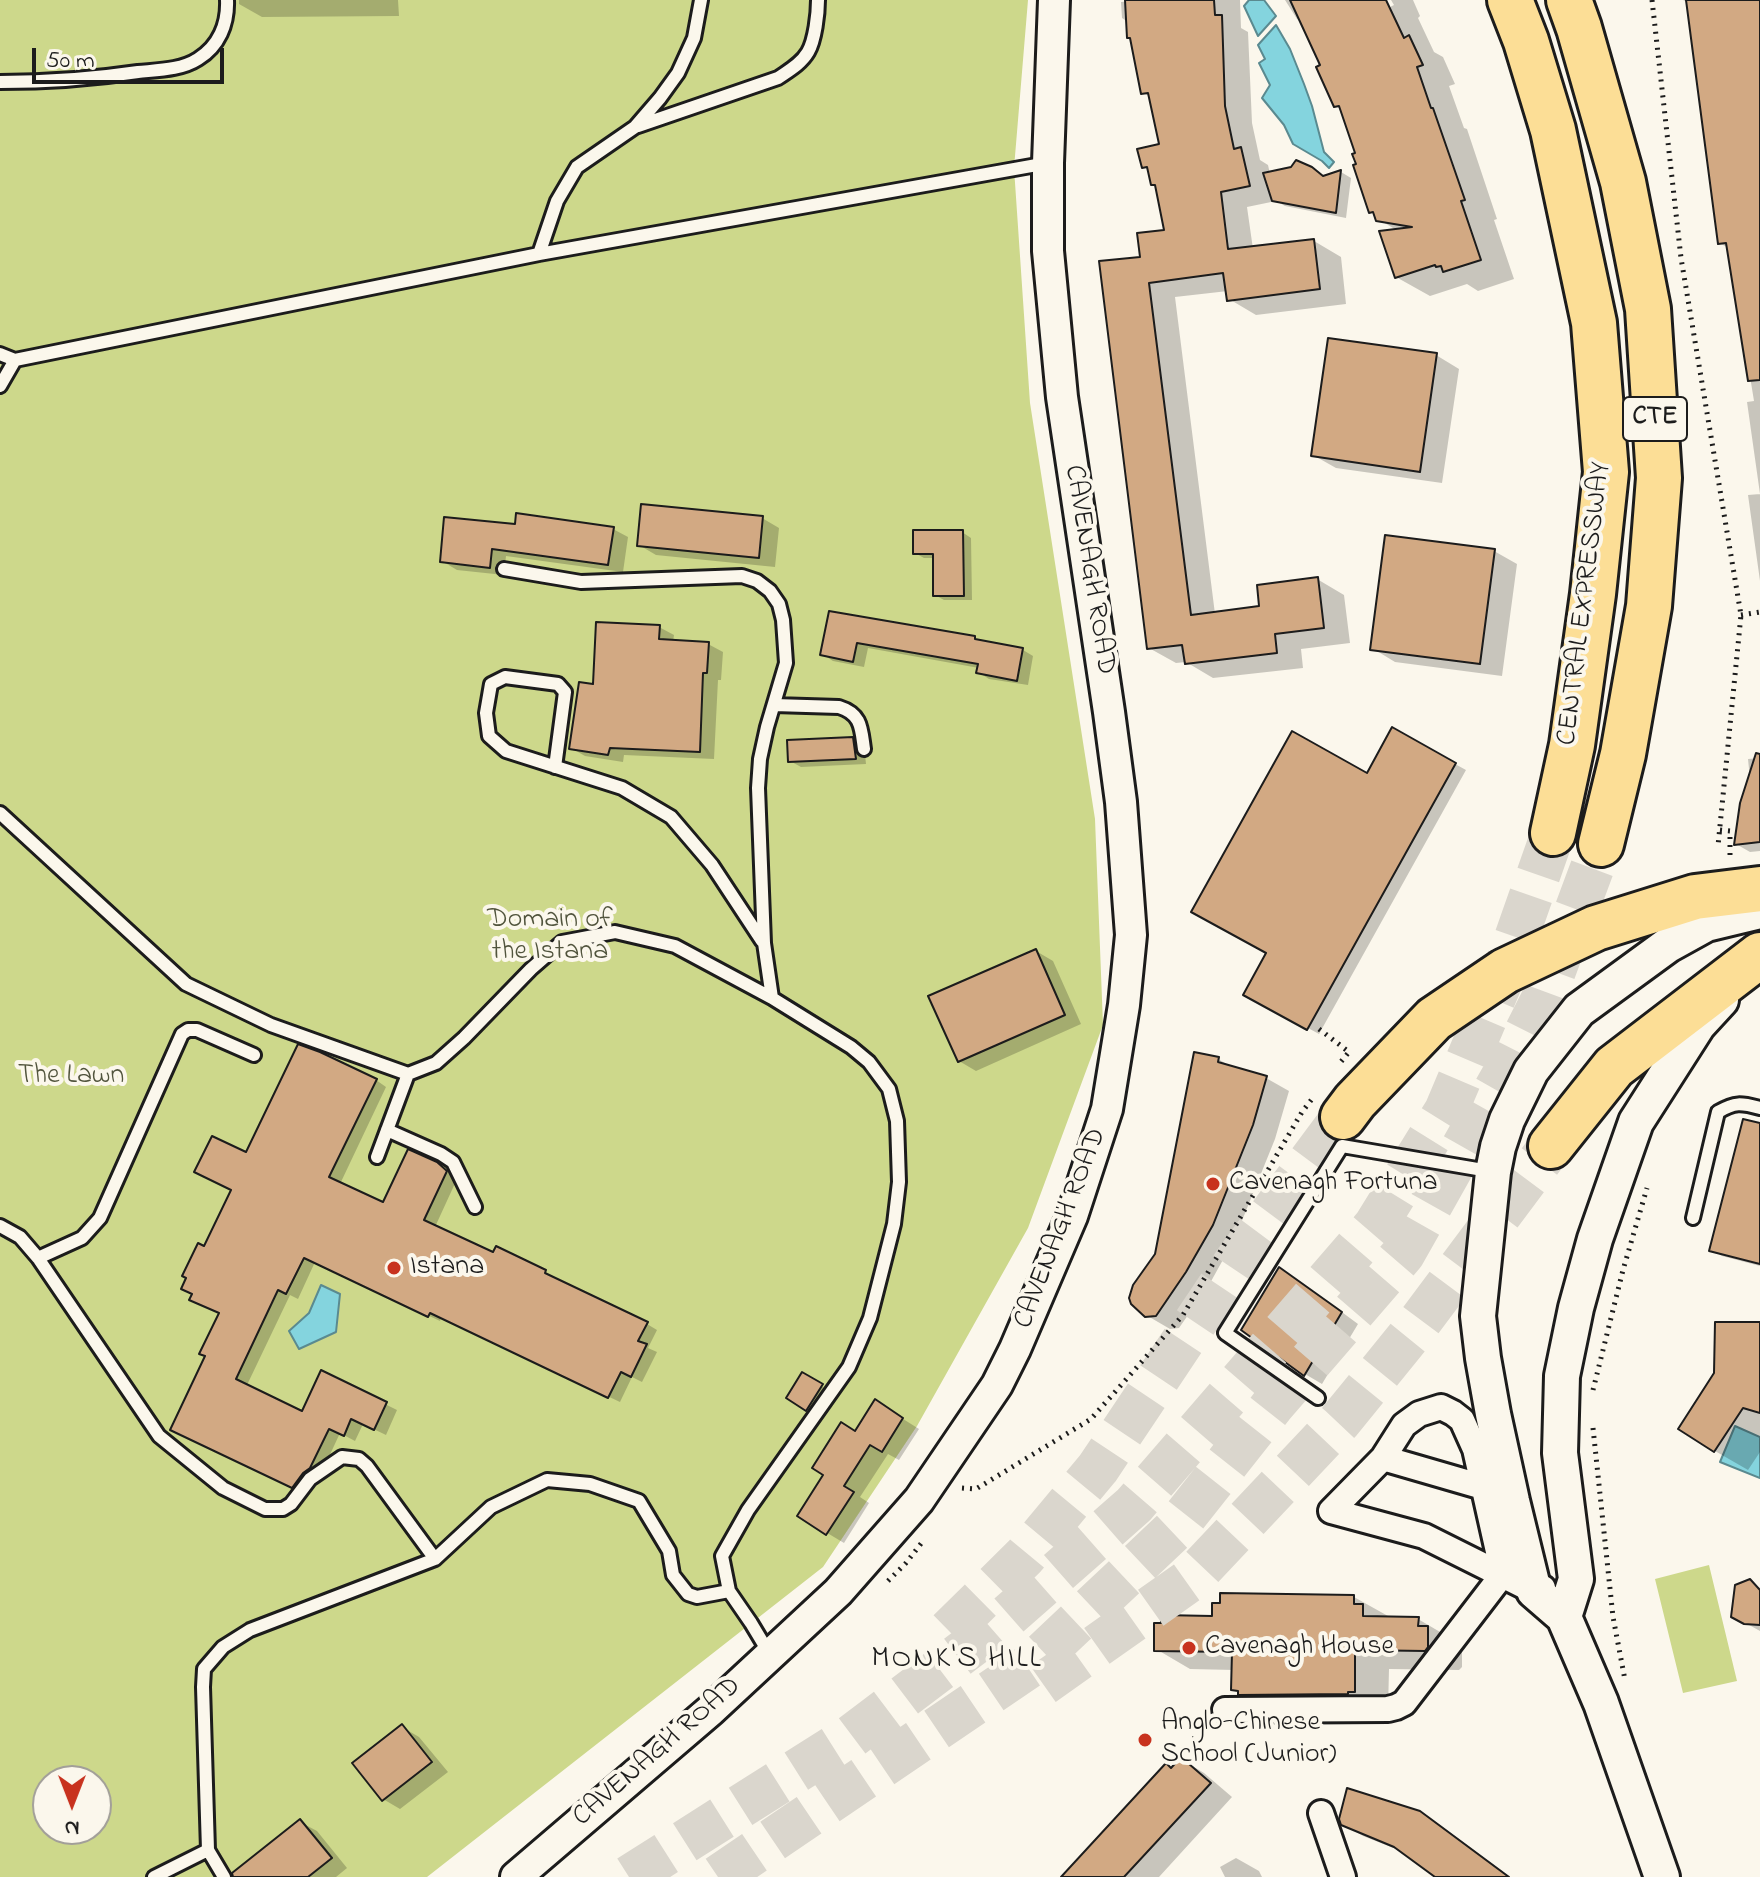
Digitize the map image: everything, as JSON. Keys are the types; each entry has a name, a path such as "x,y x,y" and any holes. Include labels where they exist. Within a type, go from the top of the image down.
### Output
{"highway":[{"name":"CENTRAL EXPRESSWAY","path":"1510,0 1553,130 1591,308 1606,472 1572,745 1553,833"},
{"name":"CENTRAL EXPRESSWAY","path":"1569,0 1623,182 1648,309 1659,478 1649,606 1623,754 1601,844"},
{"path":"1332,1103 1355,1101 1427,1026 1505,971 1596,928 1695,897 1745,875"},
{"path":"1551,1146 1614,1067 1760,957"}],"main road":[{"path":"1662,1877 1601,1703 1564,1617 1534,1591 1493,1414 1478,1316 1498,1147 1507,1120 1531,1071 1579,1010 1668,945 1706,924 1760,911"},
{"path":"1564,1617 1576,1579 1560,1453 1562,1376 1595,1239 1636,1122 1698,1025 1760,957"}],"street":[{"name":"CAVENAGH ROAD","path":"516,1877 711,1710 838,1592 919,1500 997,1385 1015,1349 1072,1216 1107,1109 1124,1005 1131,935 1128,873 1109,712 1062,397 1048,251 1054,0"},
{"path":"1503,1574 1475,1449 1462,1420 1441,1407 1419,1414 1404,1425 1383,1458 1331,1511 1424,1536 1534,1591 1576,1579"},
{"path":"1383,1458 1483,1487"},
{"path":"1225,1710 1396,1707 1404,1703 1503,1574"},
{"path":"1321,1813 1343,1877"}],"lane":[{"path":"0,82 77,80 180,67 198,59 213,46 223,30 227,0"},
{"path":"539,254 557,201 577,167 635,127 678,73 694,38 701,0"},
{"path":"635,127 778,78 796,66 809,51 818,15 818,0"},
{"path":"0,354 15,360 539,254 1048,163"},
{"path":"0,386 15,360"},
{"path":"504,569 581,582 742,576 757,581 770,591 779,604 786,663 760,759 758,788 764,943 772,998"},
{"path":"555,767 565,692 558,684 505,677 491,684 486,713 489,736 506,751 555,767 622,788 671,817 712,865 764,943"},
{"path":"774,705 839,707 847,710 859,722 864,749"},
{"path":"0,813 186,984 271,1025 408,1074 436,1063 562,942 615,932 675,946 772,998 851,1047 869,1062 889,1089 897,1121 899,1182 894,1224 870,1318 849,1367 748,1510 722,1556 729,1591 769,1654"},
{"path":"38,1258 82,1238 100,1218 182,1034 197,1030 254,1055"},
{"path":"377,1157 408,1074"},
{"path":"1693,1218 1718,1112 1733,1104 1760,1108"},
{"path":"387,1130 453,1162 475,1207"},
{"path":"1318,1398 1225,1333 1342,1146 1493,1172"},
{"path":"0,1226 20,1237 38,1258 159,1436 223,1488 265,1509 283,1509 291,1504 310,1479 342,1457 359,1459 435,1559"},
{"path":"224,1877 208,1850 204,1669 223,1647 250,1630 435,1559 491,1507 547,1480 590,1484 639,1501 669,1551 673,1575 688,1594 697,1597 729,1591"},
{"path":"154,1877 208,1850"}],"path":[{"path":"1652,0 1681,258 1741,615 1718,846"},
{"path":"1741,615 1760,612"},
{"path":"1720,830 1730,831 1745,875"},
{"path":"1319,1029 1349,1052 1339,1064"},
{"path":"962,1488 976,1489 1091,1419 1183,1315 1302,1112 1332,1103"},
{"path":"1590,1404 1623,1270 1650,1179"},
{"path":"1592,1419 1613,1617 1627,1689"}],"green space":[{"name":"Domain of the Istana","path":"0,0 1028,0 1014,168 1030,403 1095,819 1103,1025 1028,1228 917,1426 823,1567 427,1877 0,1877"},
{"path":"1709,1565 1737,1681 1683,1693 1655,1579"}],"water":[{"path":"1249,0 1264,0 1276,16 1258,36 1244,6"},
{"path":"1276,25 1304,84 1324,152 1334,162 1329,168 1293,144 1284,125 1262,98 1270,85 1259,63 1265,59 1258,45"},
{"path":"321,1285 340,1294 336,1332 299,1349 289,1331 309,1313"},
{"path":"1735,1426 1760,1437 1760,1478 1720,1462"}],"building":[{"path":"1125,0 1214,0 1215,15 1222,15 1225,106 1234,149 1241,147 1250,186 1221,192 1228,249 1314,239 1320,289 1227,301 1223,273 1149,283 1191,615 1259,606 1257,585 1318,577 1324,628 1275,634 1277,653 1185,664 1182,645 1147,649 1099,261 1140,257 1137,233 1164,230 1155,185 1151,185 1147,167 1142,168 1137,149 1159,144 1148,93 1141,94 1130,38 1127,38"},
{"path":"1290,0 1386,0 1404,38 1409,35 1423,65 1417,67 1465,200 1461,201 1481,260 1443,272 1441,266 1435,265 1395,278 1379,231 1412,227 1376,221 1373,212 1369,213 1353,165 1356,164 1352,154 1355,153 1339,106 1334,107 1316,67 1320,65"},
{"path":"1686,0 1760,0 1760,380 1748,381 1726,243 1718,244"},
{"path":"1296,160 1323,176 1341,170 1336,213 1272,201 1263,173 1291,167"},
{"path":"1328,338 1437,353 1420,472 1311,456"},
{"path":"641,504 763,516 759,558 637,546"},
{"path":"516,513 614,527 608,565 492,549 490,568 440,562 444,517 515,524"},
{"path":"913,530 963,530 964,596 933,596 933,554 913,554"},
{"path":"1385,535 1495,549 1480,664 1370,650"},
{"path":"829,611 975,636 975,639 1023,648 1017,681 976,673 978,664 857,643 853,662 820,655"},
{"path":"596,622 660,625 659,639 709,642 707,673 703,673 700,752 610,748 608,755 569,749 579,682 593,684"},
{"path":"1392,727 1456,763 1307,1030 1243,995 1266,953 1191,912 1292,731 1367,773"},
{"path":"853,737 856,759 788,762 787,740"},
{"path":"1756,753 1760,754 1760,842 1734,845 1740,803"},
{"path":"1036,949 1065,1015 958,1062 928,996"},
{"name":"Istana","path":"298,1044 377,1079 329,1177 383,1202 408,1149 437,1162 447,1171 424,1220 493,1252 496,1246 648,1322 638,1341 647,1344 631,1377 621,1372 608,1398 430,1313 428,1317 304,1258 286,1294 278,1290 236,1379 302,1411 321,1370 387,1402 374,1430 351,1419 344,1436 329,1429 310,1468 292,1488 170,1430 205,1356 199,1354 219,1313 189,1300 192,1294 181,1289 186,1278 182,1276 198,1243 204,1246 231,1190 194,1172 212,1136 246,1152"},
{"name":"Cavenagh Fortuna","path":"1194,1052 1219,1057 1218,1062 1267,1076 1253,1125 1213,1225 1156,1316 1145,1317 1129,1298 1133,1285 1155,1254"},
{"path":"1743,1119 1760,1123 1760,1264 1709,1251"},
{"path":"1279,1267 1342,1312 1304,1376 1241,1330"},
{"path":"1715,1322 1760,1322 1760,1413 1743,1408 1714,1452 1678,1429 1714,1373"},
{"path":"802,1372 823,1384 806,1411 786,1398"},
{"path":"875,1399 903,1418 882,1452 870,1445 844,1486 854,1492 826,1535 797,1516 823,1475 812,1468 841,1422 855,1431"},
{"path":"1750,1579 1760,1590 1760,1625 1744,1624 1731,1617 1735,1585"},
{"name":"Cavenagh House","path":"1220,1593 1354,1595 1354,1604 1363,1604 1363,1616 1419,1617 1418,1626 1428,1626 1428,1647 1425,1651 1355,1650 1355,1692 1348,1694 1238,1695 1238,1691 1231,1690 1232,1652 1154,1651 1154,1623 1161,1623 1161,1615 1212,1616 1212,1603 1220,1603"},
{"path":"402,1724 432,1762 382,1801 352,1763"},
{"path":"1181,1757 1211,1783 1124,1877 1061,1877 1166,1763 1171,1768"},
{"path":"1347,1788 1420,1811 1509,1877 1435,1877 1394,1847 1341,1825 1339,1819"},
{"path":"300,1819 332,1858 308,1877 233,1877 232,1873"}],"tunnel":[{"path":"629,1877 852,1736 992,1630 1134,1505 1375,1226 1446,1111 1501,981 1553,833"},
{"path":"718,1877 1031,1665 1174,1530 1272,1406 1403,1254 1545,995 1601,844"},
{"path":"949,1631 1025,1556 1098,1468 1237,1260 1343,1117"},
{"path":"1043,1684 1190,1580 1339,1422 1409,1336 1551,1146"}],"place":[{"name":"Cavenagh Fortuna","path":"1213,1184"},
{"name":"Istana","path":"394,1268"},
{"name":"Cavenagh House","path":"1189,1648"},
{"name":"Anglo-Chinese School (Junior)","path":"1145,1740"}],"district":[{"name":"MONK'S HILL","path":"957,1661"}],"park label":[{"name":"The Lawn","path":"71,1077"}]}
